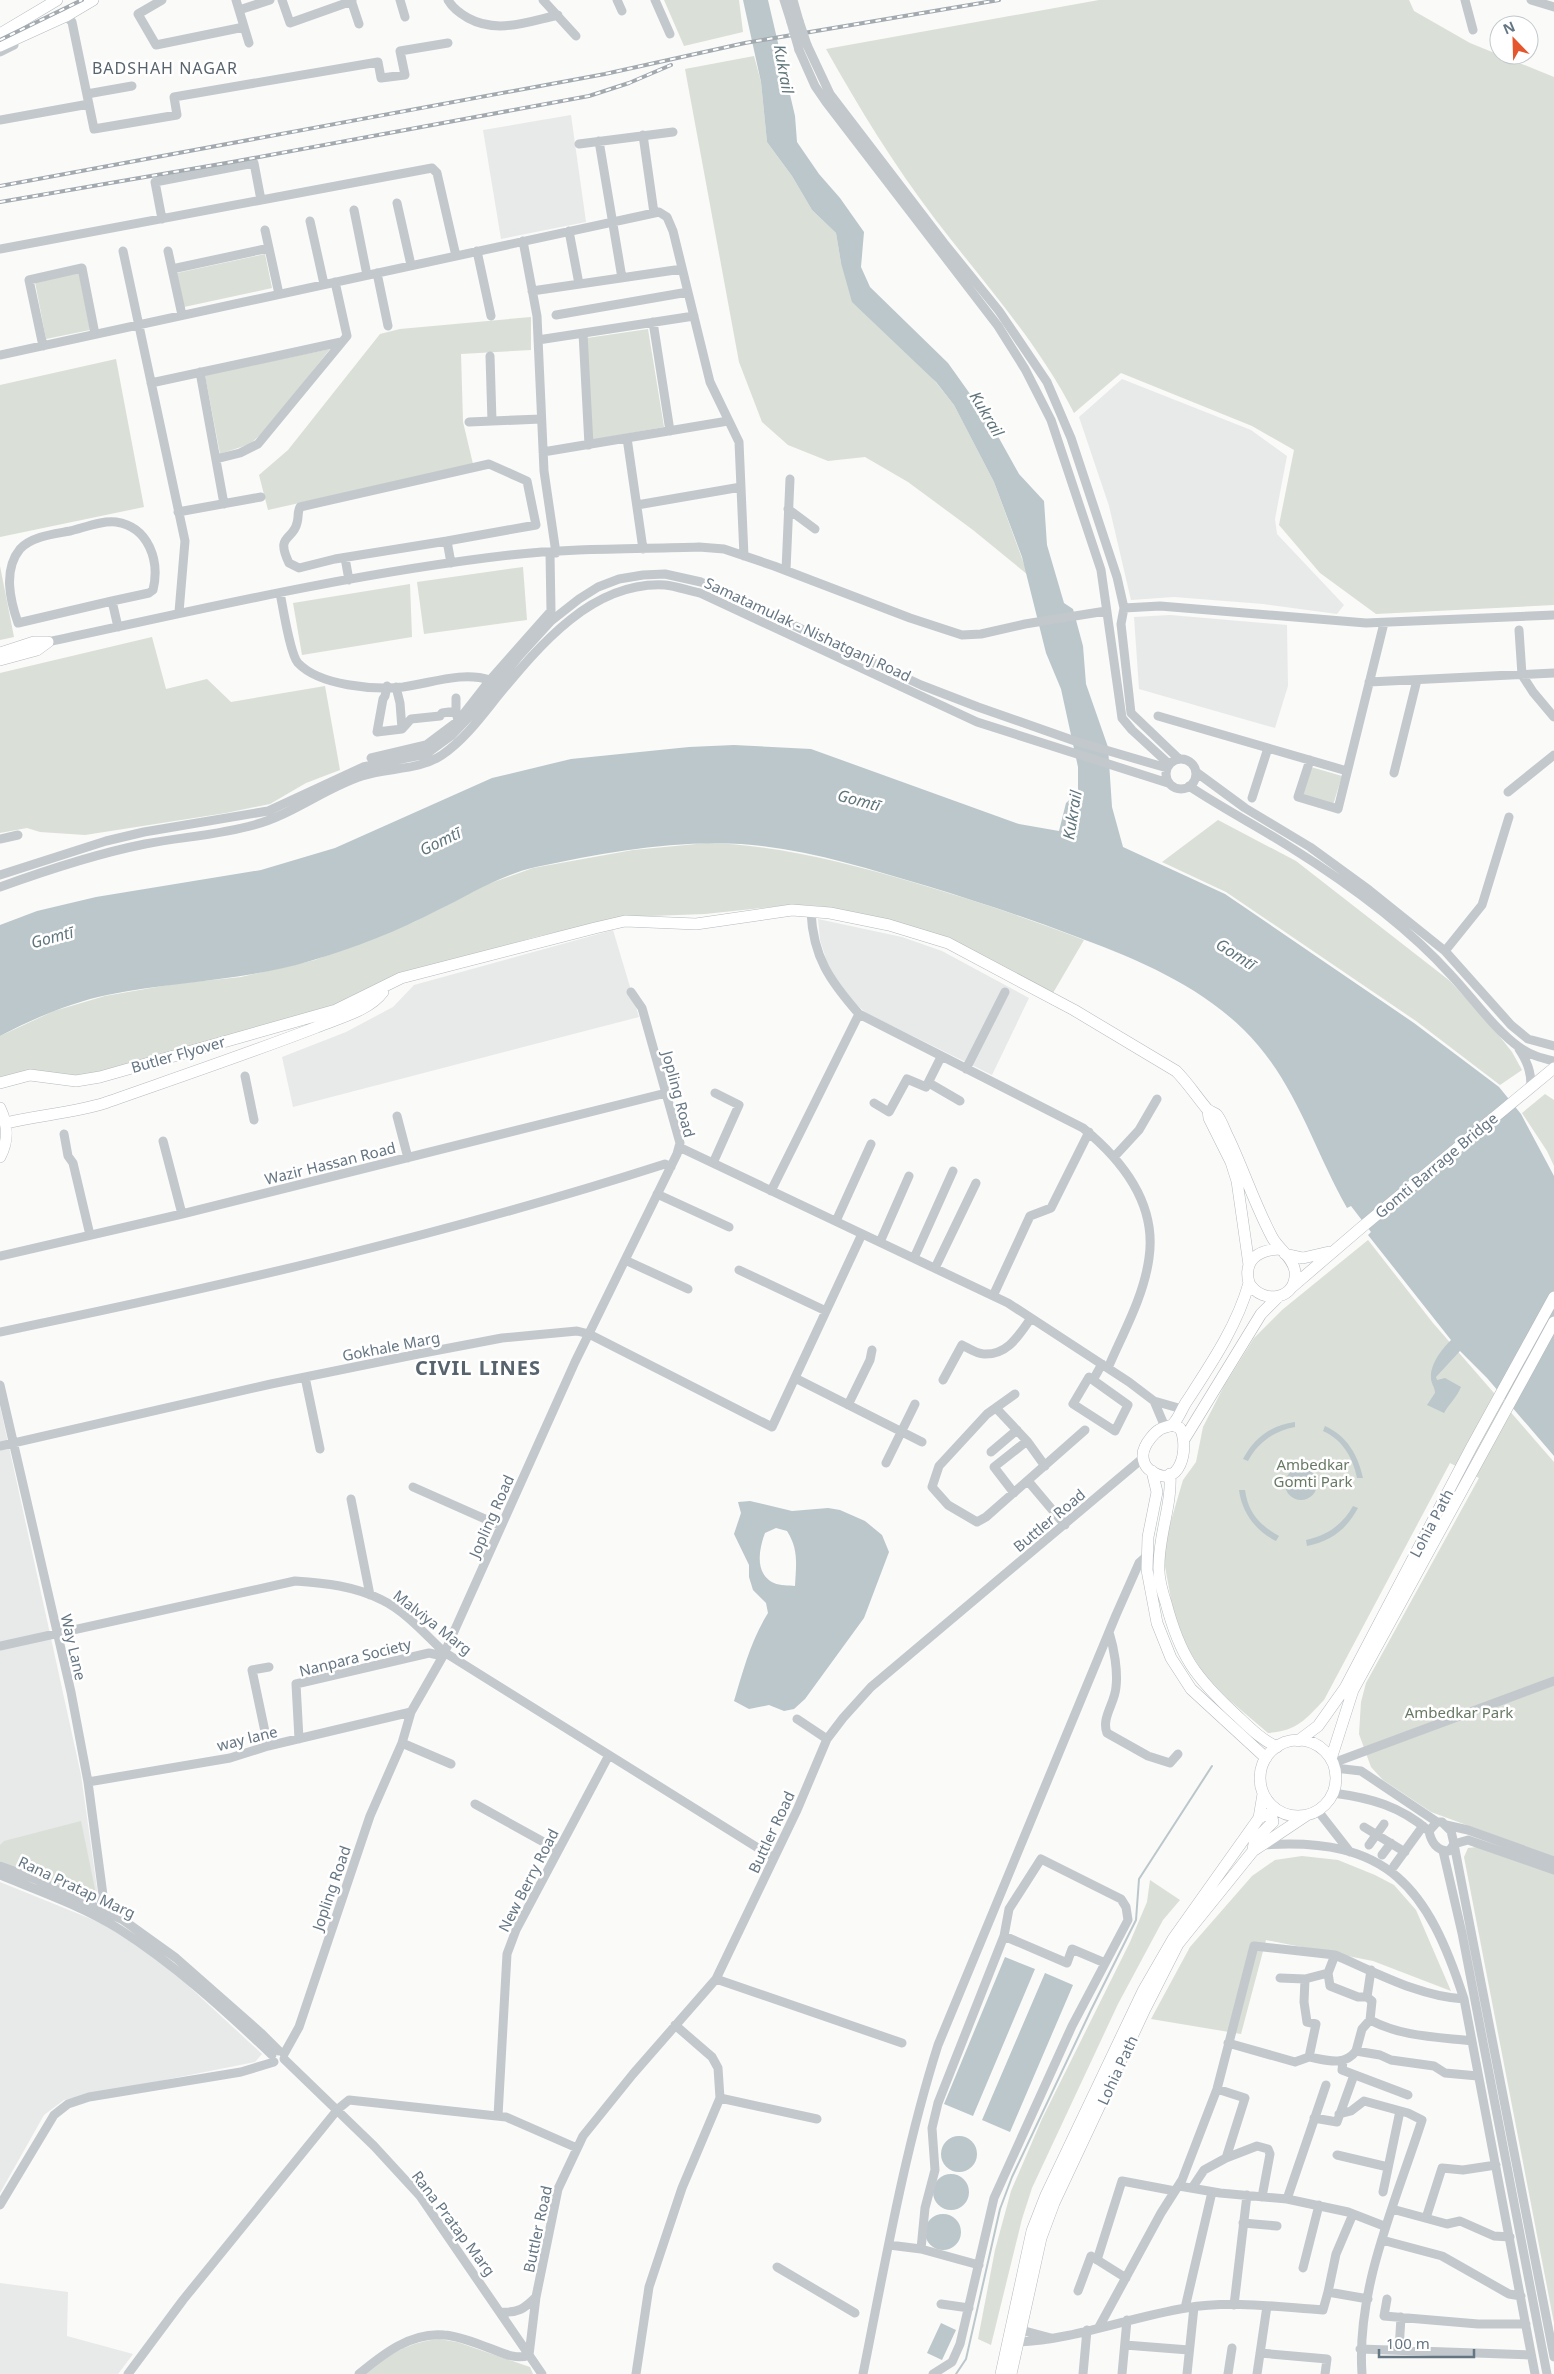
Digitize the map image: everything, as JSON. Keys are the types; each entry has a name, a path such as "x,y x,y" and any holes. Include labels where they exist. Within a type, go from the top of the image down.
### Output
{"main road":[{"path":"0,46 66,16 93,0"},
{"path":"0,34 52,1"},
{"path":"0,653 34,642 48,642"},
{"path":"0,660 36,650 48,642"},
{"path":"6,1123 98,1105 291,1037 356,1006 401,978 442,967 625,921 696,924 792,910 830,913 948,942 1074,1010 1159,1060 1188,1082 1208,1110 1216,1114 1239,1160 1265,1225 1282,1252 1290,1259 1295,1272 1295,1278 1284,1293 1272,1298 1258,1294 1249,1283"},
{"name":"Butler Flyover","path":"0,1083 30,1075 76,1080 100,1077 356,1006"},
{"name":"Gomti Barrage Bridge","path":"1185,1438 1261,1314 1333,1251 1554,1068"},
{"path":"0,1156 6,1144 6,1123 1,1110"},
{"path":"1169,1426 1180,1428 1185,1438 1183,1461 1178,1469 1170,1474 1159,1475 1146,1466 1143,1458 1146,1444 1159,1430 1169,1426 1205,1376 1244,1301 1249,1283 1237,1181 1231,1162 1209,1118 1208,1110"},
{"path":"1248,1265 1252,1259 1263,1251 1282,1252 1303,1258 1333,1251"},
{"name":"Lohia Path","path":"1333,1763 1353,1690 1554,1297"},
{"name":"Lohia Path","path":"1298,1741 1318,1726 1345,1688 1476,1450 1554,1322"},
{"path":"1152,1471 1157,1492 1148,1537 1147,1570 1157,1623 1171,1658 1191,1689 1266,1758"},
{"path":"1170,1474 1171,1488 1161,1538 1158,1567 1174,1632 1190,1666 1206,1687 1263,1740 1277,1747"},
{"path":"1298,1741 1317,1746 1333,1763 1336,1785 1333,1794 1312,1813 1286,1814 1276,1810 1263,1794 1260,1782 1261,1769 1266,1758 1277,1747 1298,1741"},
{"name":"Lohia Path","path":"1001,2374 1032,2231 1046,2194 1143,1991 1172,1939 1259,1818 1263,1794"},
{"name":"Lohia Path","path":"1011,2374 1041,2238 1051,2212 1145,2009 1178,1944 1256,1848 1312,1813"},
{"path":"1256,1848 1255,1840 1273,1822 1272,1818 1267,1814 1259,1818"}],"street":[{"path":"162,0 138,14 156,45 244,27"},
{"path":"236,0 249,43"},
{"path":"238,10 270,0"},
{"path":"282,0 290,23 352,1 359,24"},
{"path":"400,0 405,17"},
{"path":"448,0 463,15 481,25 498,27 558,15"},
{"path":"543,0 576,36"},
{"path":"616,0 622,11"},
{"path":"655,0 670,34"},
{"path":"784,0 799,50 814,86 979,294 1004,318 1047,382 1071,438 1118,580 1124,608 1122,634 1131,713 1179,759 1190,762 1196,772 1245,808 1310,848 1369,890 1445,951 1511,1025 1528,1039 1554,1046"},
{"path":"793,0 812,58 830,94 979,294 1025,369 1051,420 1089,534 1102,582 1104,611 1111,636 1122,718 1168,766"},
{"path":"1465,0 1473,30"},
{"path":"1531,0 1554,6"},
{"path":"66,16 72,22 94,129 177,115 174,98 378,62 381,78 404,75 400,51 448,43"},
{"path":"0,52 28,38 39,29"},
{"path":"87,94 132,86"},
{"path":"0,120 89,104"},
{"path":"579,144 673,132"},
{"path":"643,135 654,213"},
{"path":"599,141 622,278"},
{"path":"162,219 155,182 254,163 261,200"},
{"path":"0,249 432,168 437,172 456,256"},
{"path":"397,202 411,265"},
{"path":"354,210 367,275"},
{"path":"0,354 659,212 667,217 673,231 710,382 739,442 744,556"},
{"path":"310,221 324,284"},
{"path":"265,230 279,294"},
{"path":"569,231 579,284"},
{"path":"371,758 426,746 458,721 490,680 551,610 553,553 543,452 537,316 523,241"},
{"path":"172,269 269,248"},
{"path":"122,251 185,541 179,612"},
{"path":"168,251 182,315"},
{"path":"477,251 491,316"},
{"path":"42,346 29,280 82,268 95,334"},
{"path":"532,291 682,269"},
{"path":"377,273 388,326"},
{"path":"216,459 240,453 258,444 274,428 347,336 335,282"},
{"path":"556,315 688,292"},
{"path":"538,340 694,316"},
{"path":"652,322 670,431"},
{"path":"583,333 589,445"},
{"path":"151,383 341,342"},
{"path":"490,356 492,421"},
{"path":"200,372 224,504"},
{"path":"469,422 541,419"},
{"path":"543,452 728,421"},
{"path":"627,438 643,549"},
{"path":"490,464 527,481 536,525 447,541 345,558 299,568 289,563 284,546 286,538 295,529 298,522 300,507 490,464"},
{"path":"786,570 790,479"},
{"path":"637,505 741,487"},
{"path":"178,512 261,496"},
{"path":"788,509 815,529"},
{"path":"114,522 128,526 141,533 150,547 157,575 153,590 149,593 112,601 18,623 9,584 12,565 21,548 44,536 114,522"},
{"path":"447,541 451,564"},
{"path":"48,642 179,612 349,580 511,555 699,547 724,550 786,570 910,618 962,635 981,634 1025,624 1104,611"},
{"path":"345,558 349,580"},
{"name":"Samatamulak - Nishatganj Road","path":"0,875 144,832 268,811 363,766 426,754 452,735 475,711 520,655 551,621 578,599 598,587 619,579 643,575 664,574 701,582 938,692 1075,741 1168,766"},
{"path":"1102,582 1118,580"},
{"name":"Samatamulak - Nishatganj Road","path":"0,887 54,868 110,852 185,836 252,826 268,821 358,778 424,765 442,755 461,739 532,656 558,630 586,608 613,593 638,586 666,585 700,593 977,722 1168,783"},
{"path":"280,593 292,650 298,663 336,684 391,686 470,676 490,680"},
{"path":"112,601 118,627"},
{"path":"1124,608 1160,606 1384,623 1554,615"},
{"path":"1310,760 1298,797 1338,809 1384,623"},
{"path":"1519,630 1522,675 1533,692 1554,717"},
{"path":"1111,636 1122,634"},
{"path":"1369,682 1554,673"},
{"path":"1394,773 1417,680"},
{"path":"391,686 400,703 402,729"},
{"path":"391,686 382,698 377,732 402,729 411,719 440,716 442,713 456,711"},
{"path":"456,698 458,721"},
{"path":"1158,716 1347,771"},
{"path":"1252,798 1268,748"},
{"path":"1508,792 1554,755"},
{"path":"1179,759 1168,766 1165,776 1168,783 1178,789 1190,786 1196,772"},
{"path":"1190,786 1231,813 1291,847 1403,929 1449,972 1518,1047 1527,1061 1531,1073 1531,1086"},
{"path":"1445,951 1482,905 1509,817"},
{"path":"0,839 18,835"},
{"path":"811,912 816,951 824,970 836,988 859,1014 1089,1132 1115,1156 1127,1172 1142,1199 1150,1231 1149,1257 1142,1288 1105,1366 1093,1380"},
{"name":"Jopling Road","path":"279,2056 299,2028 370,1816 402,1743 411,1712 443,1654 589,1334 679,1147 680,1143 642,1008 632,992"},
{"path":"966,1069 1005,992"},
{"path":"771,1191 859,1014"},
{"path":"1518,1047 1534,1056 1554,1061"},
{"path":"874,1103 889,1112 907,1079 926,1087 941,1057"},
{"path":"244,1076 254,1120"},
{"path":"929,1083 960,1101"},
{"name":"Wazir Hassan Road","path":"0,1256 182,1214 666,1093"},
{"path":"713,1163 739,1105 715,1093"},
{"path":"1115,1156 1139,1130 1157,1099"},
{"path":"398,1116 408,1158"},
{"path":"993,1296 1030,1216 1051,1208 1089,1132"},
{"path":"64,1134 68,1156 73,1163 90,1236"},
{"path":"163,1141 182,1214"},
{"path":"836,1221 871,1144"},
{"path":"679,1147 993,1296 1105,1366 1154,1401 1182,1409"},
{"path":"0,1332 163,1299 366,1251 565,1196 665,1164 671,1167"},
{"path":"914,1258 953,1171"},
{"path":"880,1242 909,1176"},
{"path":"935,1268 976,1184"},
{"path":"657,1194 729,1227"},
{"path":"862,1234 795,1378 922,1442"},
{"path":"625,1260 688,1289"},
{"path":"739,1270 826,1311"},
{"path":"943,1380 962,1345 983,1354 996,1352 1011,1346 1031,1318"},
{"name":"Gokhale Marg","path":"0,1446 306,1377 502,1338 577,1331 589,1334 772,1427 795,1378"},
{"path":"848,1404 870,1360 872,1350"},
{"path":"306,1377 320,1448"},
{"path":"1089,1378 1093,1380 1128,1405 1115,1432 1073,1404 1089,1378"},
{"name":"Way Lane","path":"0,1385 71,1692 88,1782 103,1895 99,1913"},
{"path":"1015,1394 996,1408 939,1466 932,1487 948,1505 977,1522 986,1518 1085,1430"},
{"path":"1154,1401 1169,1426"},
{"path":"886,1463 900,1431 915,1404"},
{"path":"996,1408 1028,1441 1045,1466"},
{"path":"991,1452 1017,1430"},
{"path":"1014,1493 994,1467 1028,1441"},
{"name":"Buttler Road","path":"530,2355 536,2297 558,2188 577,2148 583,2136 604,2109 716,1979 797,1810 827,1740 843,1718 871,1687 1143,1458"},
{"path":"1028,1481 1065,1525"},
{"path":"413,1488 501,1526"},
{"path":"351,1499 370,1595"},
{"path":"864,2374 889,2245 921,2099 938,2045 1109,1632 1139,1563 1148,1556"},
{"name":"Malviya Marg","path":"0,1646 295,1581 324,1583 370,1595 382,1600 411,1622 443,1654 774,1858"},
{"path":"1109,1632 1116,1687 1105,1723 1107,1733 1160,1761 1170,1763 1178,1754"},
{"name":"Nanpara Society","path":"299,1739 296,1684 430,1653 443,1654"},
{"path":"268,1746 252,1670 269,1667"},
{"path":"1333,1763 1554,1681"},
{"name":"way lane","path":"88,1782 230,1758 268,1746 411,1712"},
{"path":"797,1719 827,1740"},
{"path":"402,1743 451,1764"},
{"name":"New Berry Road","path":"498,2116 506,1954 516,1930 609,1755"},
{"path":"1333,1763 1360,1772 1451,1831 1554,2357"},
{"path":"1333,1794 1350,1796 1393,1807 1411,1816 1426,1829 1432,1842 1443,1851 1462,1933 1547,2374"},
{"path":"475,1804 558,1850"},
{"path":"1312,1813 1350,1852"},
{"path":"1370,1844 1384,1824"},
{"path":"1394,1866 1404,1852 1426,1829 1442,1824 1554,1870"},
{"path":"1364,1827 1404,1852"},
{"path":"1443,1851 1449,1851 1454,1844 1468,1840 1497,1845 1554,1861"},
{"path":"1256,1848 1290,1843 1318,1845 1350,1852 1384,1866 1405,1882 1425,1907 1448,1953 1464,1999 1535,2374"},
{"path":"1382,1855 1391,1843"},
{"path":"921,2248 925,2208 935,2170 932,2128 934,2116 1004,1936 1009,1909 1041,1859 1121,1899 1126,1907 1128,1920 1068,2035 994,2198 960,2344 952,2362 933,2374"},
{"name":"Rana Pratap Marg","path":"0,1866 99,1913 170,1965 279,2056 338,2110 420,2196 542,2374"},
{"name":"Rana Pratap Marg","path":"0,1874 99,1913"},
{"path":"1004,1936 1067,1963 1072,1949 1105,1963"},
{"path":"1099,2327 1177,2188 1217,2089 1254,1946 1335,1955 1447,1998 1464,1999"},
{"path":"1228,2043 1295,2062 1309,2057 1343,2061 1351,2057 1356,2051 1362,2029 1370,2020 1372,2001 1367,1997 1358,1997 1330,1986 1328,1973 1335,1955"},
{"path":"1367,1997 1371,1970"},
{"path":"1280,1978 1304,1979 1328,1973"},
{"path":"716,1979 902,2043"},
{"path":"1304,1979 1307,2022 1316,2024 1309,2057"},
{"path":"1370,2020 1387,2029 1405,2034 1472,2041"},
{"path":"636,2374 649,2287 682,2188 720,2098 718,2068 712,2057 675,2025"},
{"path":"1356,2051 1380,2055 1391,2060 1434,2066 1445,2073 1478,2076"},
{"path":"0,2205 54,2115 68,2104 89,2097 241,2072 279,2056"},
{"path":"1343,2061 1342,2070 1408,2095"},
{"path":"1314,2118 1336,2122 1354,2075"},
{"path":"1287,2198 1326,2085"},
{"path":"1217,2089 1245,2098 1226,2158"},
{"path":"720,2098 817,2119"},
{"path":"128,2374 183,2300 338,2110 349,2100 506,2117 577,2148"},
{"path":"1339,2114 1351,2111 1364,2101 1400,2111 1422,2120 1401,2187 1384,2226 1362,2322 1360,2349 1362,2374"},
{"path":"1383,2192 1400,2111"},
{"path":"1192,2188 1204,2170 1226,2158 1257,2146 1268,2149 1270,2154 1262,2196"},
{"path":"1337,2155 1388,2167"},
{"path":"1426,2218 1442,2168 1463,2170 1496,2165"},
{"path":"1097,2260 1122,2181 1247,2196 1287,2198 1353,2214 1384,2226"},
{"path":"1187,2374 1189,2308 1212,2192"},
{"path":"1234,2304 1247,2196"},
{"path":"1303,2268 1319,2206"},
{"path":"1392,2209 1448,2224 1460,2220 1494,2236 1510,2237"},
{"path":"1018,2342 1044,2341 1127,2320 1189,2308 1234,2304 1323,2310 1336,2254 1353,2214"},
{"path":"1243,2223 1277,2226"},
{"path":"1382,2240 1442,2256 1509,2294 1521,2296"},
{"path":"889,2245 921,2248 979,2265"},
{"path":"1078,2291 1091,2256 1126,2278"},
{"path":"777,2267 856,2313"},
{"path":"1328,2292 1368,2299"},
{"path":"501,2312 514,2313 524,2309 536,2297"},
{"path":"1387,2299 1384,2316 1478,2324 1526,2324"},
{"path":"941,2304 969,2308"},
{"path":"1257,2374 1268,2306"},
{"path":"1399,2350 1401,2316"},
{"path":"1122,2374 1127,2320"},
{"path":"1021,2330 1051,2338"},
{"path":"1083,2374 1087,2330"},
{"path":"359,2374 400,2344 429,2335 446,2335 510,2356 523,2358 530,2355"},
{"path":"1125,2345 1189,2350"},
{"path":"1228,2374 1232,2348"},
{"path":"1360,2349 1532,2355"},
{"path":"1260,2353 1327,2359 1325,2374"}],"shaded area":[{"path":"571,115 586,222 501,239 483,130"},
{"path":"1122,379 1251,430 1287,456 1275,519 1277,534 1344,605 1337,614 1263,604 1174,597 1131,600 1109,506 1079,417"},
{"path":"1170,615 1287,625 1288,686 1275,728 1139,689 1134,617"},
{"path":"818,919 902,937 942,951 1029,998 992,1075 866,1013 846,995 829,968 820,940"},
{"path":"613,930 639,1017 293,1107 282,1057 346,1032 393,1007 414,985"},
{"path":"0,1406 81,1775 98,1895 93,1901 0,1863"},
{"path":"0,1882 101,1923 156,1956 262,2054 255,2062 64,2100 44,2115 0,2193"},
{"path":"0,2283 68,2292 67,2336 133,2354 118,2374 0,2374"}],"green space":[{"path":"664,0 739,0 743,32 684,46"},
{"path":"1099,0 1409,0 1414,11 1470,43 1489,51 1489,65 1524,65 1554,77 1554,605 1376,614 1320,573 1279,525 1294,450 1252,426 1121,373 1074,413 1060,387 1027,337 905,178 864,114 826,49"},
{"path":"754,56 761,82 767,142 792,176 812,210 836,233 841,263 954,405 994,482 1028,575 973,530 908,482 865,457 828,461 788,445 762,422 739,362 685,69"},
{"path":"265,254 272,288 184,307 177,273"},
{"path":"79,273 90,330 46,339 35,282"},
{"path":"531,317 531,350 461,354 463,422 473,464 268,510 259,475 288,450 380,334 400,329"},
{"path":"648,329 664,427 592,440 587,338"},
{"path":"330,349 266,430 250,444 220,454 205,375"},
{"path":"116,359 144,507 0,537 0,385"},
{"path":"0,566 14,637 0,640"},
{"path":"523,567 527,620 424,634 417,582"},
{"path":"410,584 412,637 302,655 293,603"},
{"path":"152,637 166,689 207,679 231,702 325,686 340,770 306,783 270,804 226,813 85,835 40,832 27,828 0,833 0,673"},
{"path":"1311,767 1342,776 1333,805 1302,795"},
{"path":"1218,820 1296,861 1450,981 1489,1023 1512,1052 1522,1070 1500,1085 1416,1021 1226,892 1162,862"},
{"path":"707,843 733,844 785,851 861,868 977,902 1084,940 1053,993 946,938 891,922 820,906 791,905 705,914 624,917 535,937 394,978 339,1005 92,1079 42,1075 0,1083 0,1036 54,1011 105,996 174,984 241,977 315,960 414,922 488,884 533,868 633,850"},
{"path":"1545,1094 1554,1100 1554,1166 1547,1151 1522,1113"},
{"path":"1368,1240 1433,1323 1554,1462 1554,1857 1431,1812 1383,1780 1371,1767 1359,1734 1361,1702 1366,1683 1479,1478 1450,1463 1324,1700 1306,1719 1293,1727 1268,1733 1228,1699 1204,1674 1185,1644 1173,1610 1164,1561 1168,1531 1183,1480 1196,1462 1203,1427 1224,1386 1254,1338 1282,1310"},
{"path":"81,1821 96,1894 92,1899 0,1861 0,1845 4,1841"},
{"path":"1477,1847 1554,1874 1554,2323 1464,1857 1468,1848"},
{"path":"1302,1856 1338,1860 1394,1885 1416,1910 1451,1991 1373,1961 1266,1940 1241,2034 1151,2019 1190,1947 1252,1876 1275,1860"},
{"path":"1150,1880 1180,1900 1163,1920 1118,2004 1032,2188 1022,2219 991,2345 978,2339 995,2250 1011,2191 1042,2119 1130,1942 1147,1902"},
{"path":"439,2339 457,2342 530,2367 533,2374 365,2374 399,2350 418,2343"}],"water":[{"path":"743,0 768,0 795,116 797,142 864,232 861,267 870,287 948,363 990,422 1019,474 1044,501 1047,545 1064,603 1073,609 1083,646 1086,684 1108,747 1112,807 1123,847 1225,894 1414,1023 1499,1087 1521,1114 1554,1176 1554,1456 1487,1378 1460,1351 1436,1377 1437,1380 1445,1378 1461,1387 1457,1394 1444,1413 1427,1405 1435,1393 1431,1380 1432,1367 1440,1352 1451,1340 1368,1235 1371,1232 1351,1206 1347,1208 1302,1115 1277,1070 1244,1030 1225,1013 1185,985 1118,953 1000,909 858,866 811,854 765,846 715,843 638,849 561,862 523,870 510,875 407,925 359,945 310,961 260,973 132,990 93,998 52,1012 0,1036 0,925 37,911 96,897 261,870 335,848 492,778 571,759 689,747 734,745 811,749 1019,824 1059,831 1066,803 1078,792 1078,767 1061,689 1046,653 1022,557 994,482 954,405 936,382 852,302 841,263 836,233 812,210 792,176 767,142 761,82"},
{"path":"1295,1422 1295,1427 1280,1431 1267,1438 1248,1461 1243,1459 1252,1445 1271,1429"},
{"path":"1325,1426 1340,1435 1350,1447 1355,1454 1363,1478 1357,1478 1353,1463 1346,1450 1336,1439 1323,1431"},
{"path":"1301,1468 1312,1473 1317,1484 1312,1495 1301,1500 1290,1495 1285,1484 1290,1473"},
{"path":"1239,1490 1245,1490 1249,1505 1260,1522 1279,1536 1276,1541 1256,1527 1243,1506"},
{"path":"750,1501 792,1511 828,1508 840,1510 865,1521 882,1535 889,1552 864,1618 805,1699 794,1709 784,1711 769,1705 749,1709 734,1701 752,1645 768,1613 766,1603 753,1590 749,1577 749,1565 734,1534 741,1513 738,1502","holes":["776,1528 787,1531 795,1551 795,1586 776,1584 768,1579 763,1574 760,1561 761,1546 765,1533"]},
{"path":"1353,1506 1358,1508 1343,1528 1331,1538 1307,1546 1306,1540 1334,1528 1344,1519"},
{"path":"1005,1957 1035,1969 973,2116 944,2104"},
{"path":"1045,1973 1073,1985 1010,2132 982,2120"},
{"path":"959,2136 966,2137 972,2141 976,2147 976,2161 972,2167 966,2171 959,2172 952,2171 946,2167 942,2161 941,2154 942,2147 946,2141 952,2137"},
{"path":"951,2174 958,2175 964,2179 968,2185 968,2199 964,2205 958,2209 951,2210 944,2209 938,2205 934,2199 933,2192 934,2185 938,2179 944,2175"},
{"path":"943,2214 950,2215 956,2219 960,2225 960,2239 956,2245 950,2249 943,2250 936,2249 930,2245 926,2239 925,2232 926,2225 930,2219 936,2215"},
{"path":"941,2323 956,2330 942,2360 927,2353"}],"waterway":[{"path":"956,2374 966,2359 1000,2209 1012,2177 1136,1920 1139,1879 1212,1766"}],"railway":[{"path":"0,40 82,0"},
{"path":"0,186 605,74 745,43 999,0"},
{"path":"0,202 232,162 589,96 629,83 671,65"}],"district":[{"name":"BADSHAH NAGAR","path":"165,68"},
{"name":"CIVIL LINES","path":"478,1367"}],"water label":[{"name":"Kukrail","path":"784,69"},
{"name":"Kukrail","path":"987,414"},
{"name":"Gomtī","path":"859,800"},
{"name":"Kukrail","path":"1072,815"},
{"name":"Gomtī","path":"440,841"},
{"name":"Gomtī","path":"52,937"},
{"name":"Gomtī","path":"1236,954"}],"park label":[{"name":"Ambedkar Gomti Park","path":"1313,1472"},
{"name":"Ambedkar Park","path":"1459,1712"}]}
